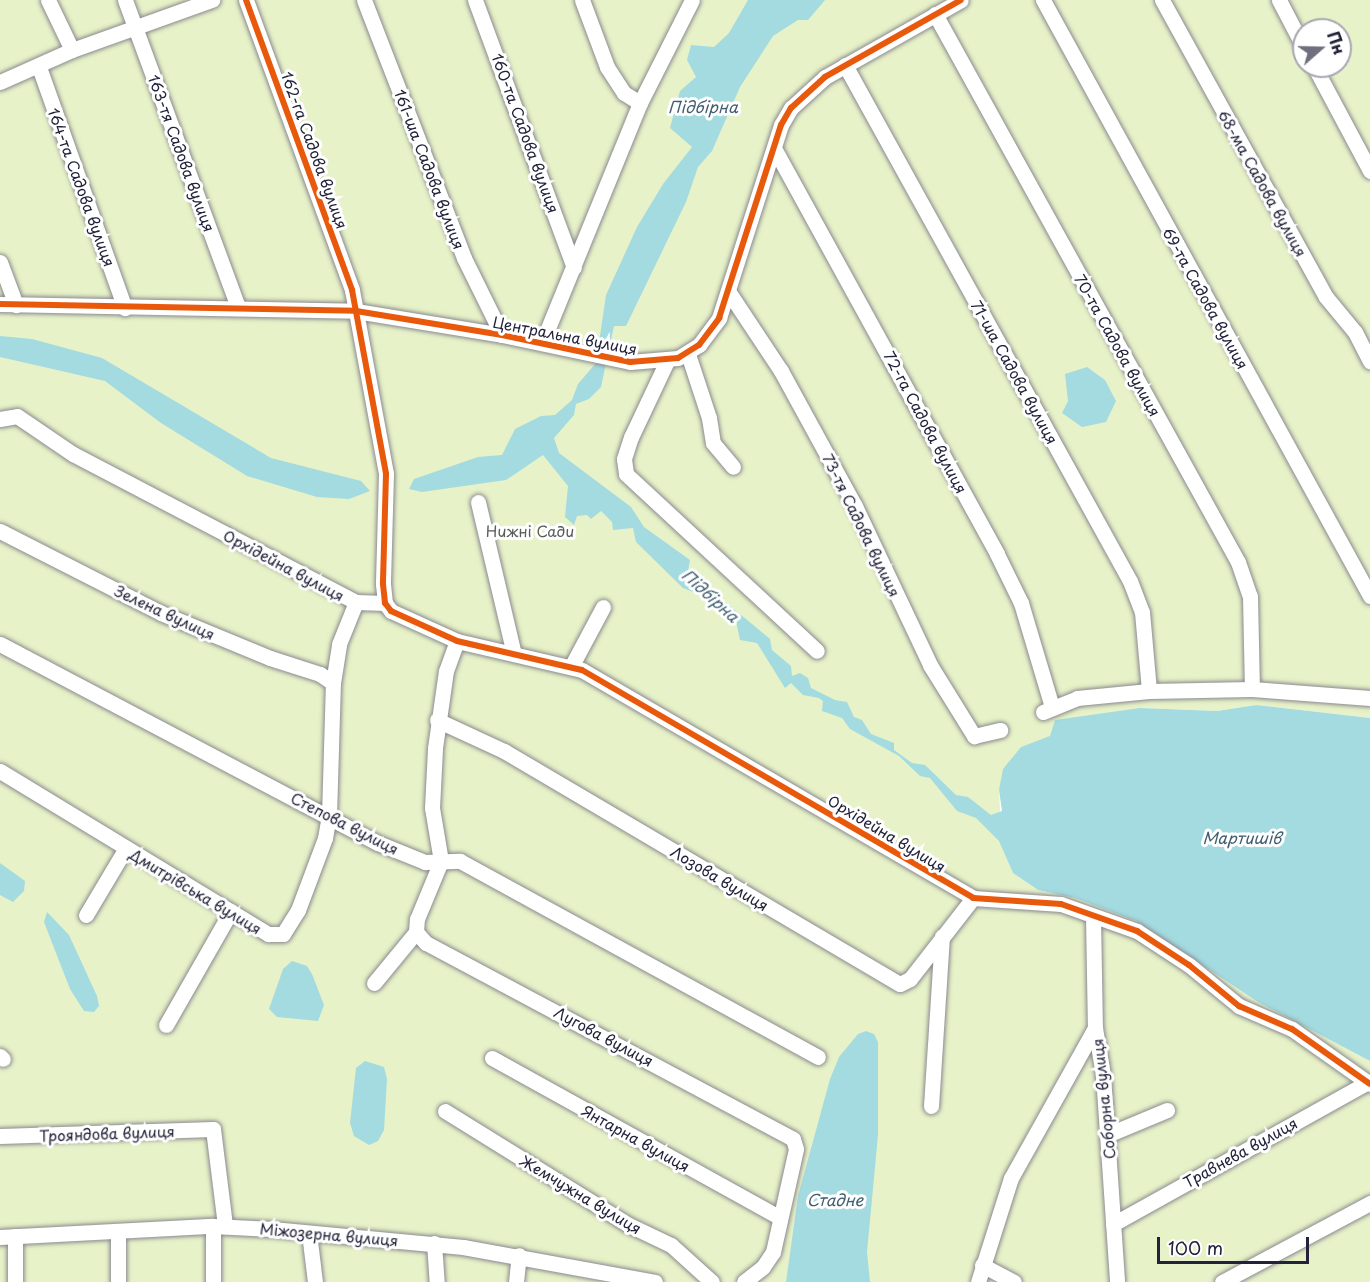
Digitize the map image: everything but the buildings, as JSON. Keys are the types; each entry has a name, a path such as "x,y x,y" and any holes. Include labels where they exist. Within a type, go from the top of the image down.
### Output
{"street":[{"path":"48,0 72,50"},
{"name":"163-тя Садова вулиця","path":"126,0 238,307"},
{"path":"0,82 39,67 72,50 212,0"},
{"name":"162-га Садова вулиця","path":"246,0 332,230 356,311 358,341 386,474 385,603"},
{"name":"161-ша Садова вулиця","path":"364,0 464,258 502,334"},
{"name":"160-та Садова вулиця","path":"475,0 574,267"},
{"path":"582,0 607,67 624,93 640,103"},
{"path":"542,343 640,103 692,0"},
{"name":"Центральна вулиця","path":"0,304 356,311 502,334 630,362 667,361 688,354 710,334 730,294 774,148 791,108 806,92 845,65 961,0"},
{"name":"69-та Садова вулиця","path":"1043,0 1370,596"},
{"name":"68-ма Садова вулиця","path":"1162,0 1326,297 1355,332 1370,361"},
{"path":"1279,0 1292,25"},
{"name":"70-та Садова вулиця","path":"935,14 1238,562 1250,596 1252,689"},
{"name":"71-ша Садова вулиця","path":"845,65 1130,581 1142,612 1149,691"},
{"name":"164-та Садова вулиця","path":"39,67 125,308"},
{"path":"1320,78 1370,171"},
{"name":"72-га Садова вулиця","path":"774,148 997,554 1021,603 1048,709 1077,698 1149,691"},
{"path":"0,262 16,305"},
{"name":"73-тя Садова вулиця","path":"730,294 781,372 855,506 930,665 974,736 1000,730"},
{"path":"688,354 709,418 713,443 734,467"},
{"path":"667,361 631,437 624,459 626,474 817,651"},
{"name":"Орхідейна вулиця","path":"0,419 17,416 73,454 356,602 385,603 399,618 457,641 582,670 765,774 973,898 1061,904 1093,917 1137,930 1189,965 1239,1006 1292,1029 1369,1083"},
{"path":"478,502 514,654"},
{"name":"Зелена вулиця","path":"0,531 161,613 270,658 320,674 333,683"},
{"name":"Дмитрівська вулиця","path":"0,771 268,934 284,934 298,910 325,838 329,816 333,683 339,644 356,602"},
{"path":"571,667 603,607"},
{"path":"374,983 416,932 417,919 441,861 432,808 437,720 446,670 457,641"},
{"name":"Степова вулиця","path":"0,644 378,843 425,862 460,861 818,1057"},
{"path":"1149,691 1252,689 1370,698"},
{"name":"Лозова вулиця","path":"437,720 504,752 900,984 910,980 973,898"},
{"path":"86,915 126,848"},
{"path":"165,1025 231,912"},
{"name":"Соборна вулиця","path":"1093,917 1095,1028 1107,1135 1117,1282"},
{"name":"Лугова вулиця","path":"416,932 426,943 793,1139 796,1149 779,1217"},
{"path":"931,1106 942,936"},
{"path":"978,1282 1011,1178 1095,1028"},
{"name":"Янтарна вулиця","path":"492,1058 779,1217"},
{"name":"Травнева вулиця","path":"1113,1224 1369,1083"},
{"path":"1107,1135 1167,1110"},
{"name":"Жемчужна вулиця","path":"445,1111 629,1225 671,1245 712,1282"},
{"name":"Трояндова вулиця","path":"0,1136 213,1129 219,1226"},
{"path":"1222,1282 1370,1203"},
{"path":"750,1278 773,1252 779,1217"},
{"path":"213,1282 219,1226"},
{"name":"Міжозерна вулиця","path":"8,1236 118,1233 219,1226 434,1243 519,1255 654,1282"},
{"path":"117,1282 118,1233"},
{"path":"309,1233 315,1282"},
{"path":"8,1236 15,1282"},
{"path":"434,1243 437,1282"},
{"path":"516,1282 519,1255"},
{"path":"982,1265 1014,1282"}],"green space":[{"name":"Нижні Сади","path":"0,0 1370,0 1370,718 1256,705 1217,711 1140,708 1021,747 999,790 1002,847 1013,873 1038,890 1075,898 1136,921 1258,1002 1370,1061 1370,1282 0,1282"}],"water":[{"name":"Мартишів","path":"748,0 825,0 808,20 798,20 773,36 740,87 712,151 698,167 686,202 626,326 614,326 601,387 589,399 576,404 574,415 554,438 559,453 631,507 644,527 690,560 688,571 770,639 772,650 791,666 792,676 800,673 808,678 811,688 835,700 847,702 854,717 862,720 871,734 894,743 894,750 912,763 925,765 956,795 968,797 991,815 1002,811 999,790 1003,769 1021,747 1050,736 1055,720 1140,708 1217,711 1256,705 1370,718 1370,1061 1258,1002 1136,921 1075,898 1038,890 1013,873 999,841 976,818 957,811 930,778 920,776 899,756 850,729 842,718 822,711 823,701 819,698 803,695 791,683 785,688 757,643 740,640 736,621 706,597 683,588 636,542 633,528 613,530 612,522 601,511 591,519 587,515 577,516 574,525 565,517 568,486 543,455 506,480 422,492 409,489 414,479 478,457 502,455 515,429 541,416 555,415 572,400 578,384 596,363 606,295 637,227 663,184 692,147 670,128 680,91 696,77 687,60 691,45 714,47 729,33"},
{"path":"0,336 32,339 102,358 271,458 361,481 370,491 349,499 317,497 247,476 161,423 105,381 0,357"},
{"path":"1087,367 1105,380 1116,401 1106,422 1082,427 1062,413 1068,401 1065,374"},
{"path":"0,863 25,881 24,891 13,902 0,895"},
{"path":"47,912 69,935 97,996 99,1006 94,1012 84,1011 70,989 44,922"},
{"path":"292,961 307,966 312,974 324,1005 318,1021 277,1017 269,1009 283,969"},
{"name":"Стадне","path":"866,1031 874,1034 878,1042 878,1135 867,1252 870,1282 786,1282 798,1196 830,1079 839,1057 858,1034"},
{"path":"365,1061 384,1067 387,1079 384,1130 378,1141 369,1145 354,1136 350,1123 356,1068"}],"cycle path":[{"path":"246,0 352,290 386,474 383,584 385,603 391,611 457,641 582,670 973,898 1061,904 1137,931 1189,965 1239,1006 1292,1029 1370,1084"},
{"path":"0,304 356,311 502,335 630,362 678,358 699,345 719,318 781,125 791,108 825,77 961,0"}],"water label":[{"name":"Підбірна","path":"703,106"},
{"name":"Підбірна","path":"711,595"}]}
